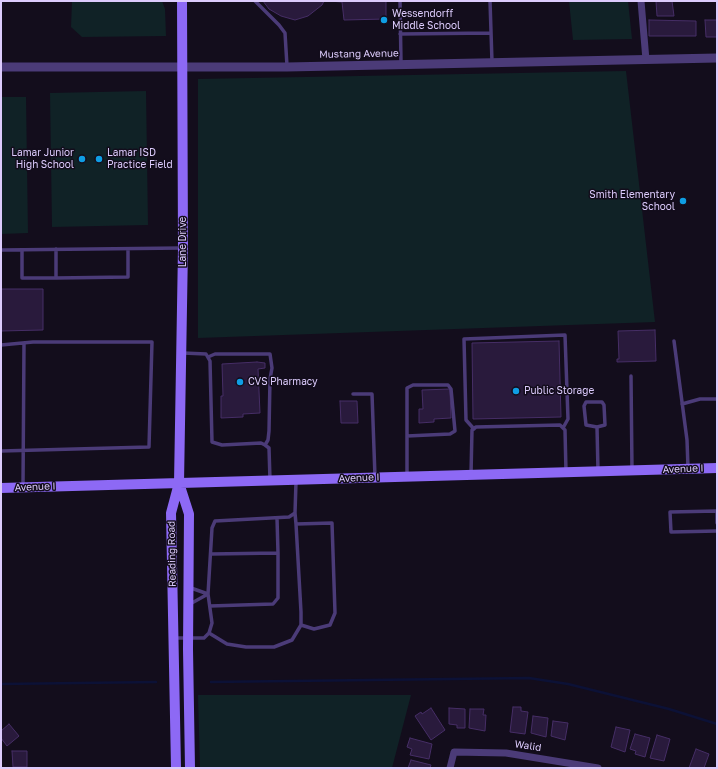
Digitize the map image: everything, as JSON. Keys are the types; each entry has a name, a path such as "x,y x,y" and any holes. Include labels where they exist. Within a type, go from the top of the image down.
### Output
{"main road":[{"name":"Lane Drive","path":"179,483 183,248 182,1"},
{"name":"Avenue I","path":"1,488 717,468"},
{"name":"Reading Road","path":"179,483 189,514 188,638 190,768"},
{"name":"Reading Road","path":"176,768 171,513 179,483"}],"street":[{"path":"641,1 646,60"},
{"name":"Mustang Avenue","path":"1,67 287,67 717,58"},
{"name":"Walid","path":"450,768 454,752 506,753 561,764 598,768"}],"lane":[{"path":"255,1 285,33 287,67"},
{"path":"400,1 401,64"},
{"path":"490,1 492,63"},
{"path":"400,34 491,33"},
{"path":"1,250 183,248"},
{"path":"56,249 56,278"},
{"path":"22,250 22,278 56,278 128,277 128,249"},
{"path":"474,429 466,420 464,339 565,335 568,419 563,428"},
{"path":"674,341 687,440 688,469"},
{"path":"1,346 24,343 152,342 149,447 1,451"},
{"path":"23,487 24,343"},
{"path":"182,353 201,353 208,357"},
{"path":"208,357 215,354 270,354 272,368 270,379 269,431 268,440 265,445"},
{"path":"208,357 212,442 214,444 261,443 265,445 269,448 270,481"},
{"path":"631,376 632,471"},
{"path":"407,436 450,434 455,431 451,388 448,384 413,385 407,388 407,436 407,477"},
{"path":"353,394 372,394 375,478"},
{"path":"682,404 700,399 717,399"},
{"path":"586,402 602,402 604,405 605,425 597,427 586,425 584,406 586,402"},
{"path":"471,475 472,430 476,427 560,425 565,430 566,473"},
{"path":"597,427 598,472"},
{"path":"209,633 227,644 246,647 274,647 292,640 301,625 296,524 296,480"},
{"path":"717,522 717,511 670,512 671,532 717,531"},
{"path":"173,638 204,638 209,633 212,623 208,594 210,554 212,528 215,521 290,517 296,513"},
{"path":"210,606 273,604 278,598 277,518"},
{"path":"296,524 332,522 335,613 330,625 314,629 301,625"},
{"path":"210,554 278,553"},
{"path":"188,587 208,594"},
{"path":"188,605 208,594"}],"shaded area":[{"path":"72,1 162,1 165,9 166,36 82,37 71,27"},
{"path":"569,1 628,1 632,39 573,40"},
{"path":"626,71 655,322 198,338 198,79"},
{"name":"Lamar ISD Practice Field","path":"146,91 148,225 52,227 50,93"},
{"path":"1,97 26,97 28,233 1,234"},
{"path":"198,695 411,695 392,768 200,768"}],"building":[{"path":"263,1 324,1 322,5 308,16 295,20 281,16 269,9"},
{"path":"329,1 386,1 386,19 344,20 342,2"},
{"path":"656,1 672,1 674,16 657,16"},
{"path":"649,20 696,21 696,36 649,36"},
{"path":"705,20 717,20 717,37 706,37"},
{"path":"1,289 43,289 43,330 1,331"},
{"path":"655,330 656,361 617,362 617,359 619,359 618,331"},
{"path":"559,341 561,417 473,419 472,343"},
{"name":"CVS Pharmacy","path":"265,363 265,368 258,369 260,413 243,414 243,417 221,418 221,396 223,396 222,364"},
{"path":"450,389 451,418 434,419 434,422 419,423 419,409 423,409 422,390"},
{"path":"340,401 357,401 358,423 341,423"},
{"path":"513,707 521,707 521,711 528,712 525,734 510,732"},
{"path":"431,708 445,730 431,740 415,716 421,712 422,714"},
{"path":"449,708 465,709 465,728 457,728 457,725 449,724"},
{"path":"470,709 484,709 483,715 486,715 485,731 469,728"},
{"path":"533,716 548,718 546,737 531,733"},
{"path":"553,721 568,723 565,740 551,736"},
{"path":"9,724 19,736 7,746 1,738 1,731"},
{"path":"616,727 630,730 625,752 611,747"},
{"path":"635,734 650,738 645,757 635,754 636,751 630,749"},
{"path":"657,735 670,739 664,761 650,758"},
{"path":"410,738 432,744 429,759 410,755 412,749 407,747"},
{"path":"696,749 709,754 704,768 689,768"},
{"path":"12,751 27,751 27,767 13,767"},
{"path":"411,760 431,765 430,768 408,768"}],"waterway":[{"path":"211,682 529,678 568,684 669,709 717,724"},
{"path":"1,684 156,682"}],"place":[{"name":"Wessendorff Middle School","path":"384,20"},
{"name":"Lamar Junior High School","path":"82,159"},
{"name":"Lamar ISD Practice Field","path":"99,159"},
{"name":"Smith Elementary School","path":"683,201"},
{"name":"CVS Pharmacy","path":"240,382"},
{"name":"Public Storage","path":"516,391"}]}
